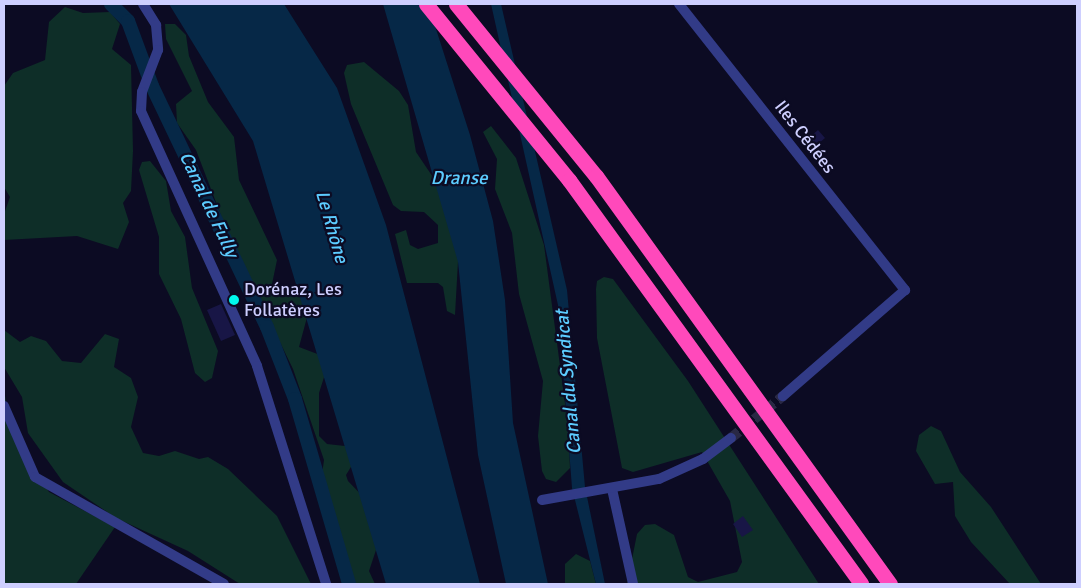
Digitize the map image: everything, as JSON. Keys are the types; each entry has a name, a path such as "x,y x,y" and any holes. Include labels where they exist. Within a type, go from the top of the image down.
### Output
{"highway":[{"path":"426,4 471,57 656,298 861,584"},
{"path":"456,4 596,176 890,584"}],"street":[{"path":"143,4 156,25 156,60 142,92 145,120 271,403 326,584"},
{"name":"Iles Cédées","path":"679,4 905,290 783,396"},
{"path":"4,406 35,477 224,584"},
{"path":"542,500 612,489 678,472 731,438"},
{"path":"612,489 633,584"}],"green space":[{"path":"65,7 83,13 110,12 120,24 112,49 131,65 133,151 131,191 123,203 129,222 118,249 77,236 4,240 4,214 10,197 4,187 4,86 13,73 45,60 49,22"},
{"path":"165,24 175,24 186,35 189,56 208,102 234,137 239,180 277,260 272,284 306,300 309,310 299,347 320,355 326,371 319,393 319,436 327,444 354,447 357,457 346,475 348,481 371,505 381,535 369,571 375,584 353,584 320,489 324,460 293,369 232,244 196,150 177,123 176,104 192,91 166,39"},
{"path":"364,62 399,91 408,105 416,152 449,201 459,244 455,315 447,311 443,287 438,283 407,283 395,234 406,230 410,245 418,249 438,243 438,225 424,212 401,211 393,205 351,104 344,73 347,65"},
{"path":"491,126 516,158 544,245 568,426 570,468 556,482 546,479 542,471 538,436 543,381 519,294 512,233 495,189 497,159 483,132"},
{"path":"150,161 166,181 171,211 185,237 192,288 218,351 212,378 205,382 195,373 181,319 159,274 159,237 139,170 142,162"},
{"path":"604,277 613,279 688,381 819,584 627,584 637,534 645,525 655,524 674,535 688,577 698,582 737,572 742,562 730,501 702,452 633,472 622,468 597,338 596,289 597,281"},
{"path":"4,330 20,342 31,336 46,341 62,361 81,363 105,334 119,339 114,367 131,378 138,397 131,427 143,453 159,456 175,451 199,459 208,457 228,469 277,516 311,584 240,584 188,551 116,518 63,482 28,433 22,397 4,367"},
{"path":"4,390 13,439 49,492 115,527 76,584 4,584"},
{"path":"931,426 941,431 960,472 991,507 1041,584 1010,584 971,542 955,516 953,482 935,484 916,451 919,435"},
{"path":"576,554 590,561 596,584 565,584 565,564"}],"water":[{"name":"Le Rhône","path":"169,4 284,4 337,88 386,225 480,584 386,584 253,141"},
{"name":"Dranse","path":"383,4 428,4 470,135 493,221 505,300 513,423 548,584 506,584 478,455 458,262"},
{"name":"Canal du Syndicat","path":"491,4 501,4 567,290 585,487 605,584 596,584 572,488 558,305"}],"building":[{"path":"818,130 825,138 811,150 804,142"},
{"path":"221,304 235,335 221,341 207,310"},
{"path":"743,516 753,530 742,537 733,524"}],"waterway":[{"name":"Canal de Fully","path":"111,4 128,21 152,86 267,327 295,399 349,584"}],"tunnel":[{"path":"731,438 783,396"}],"place":[{"name":"Dorénaz, Les Follatères","path":"234,300"}]}
